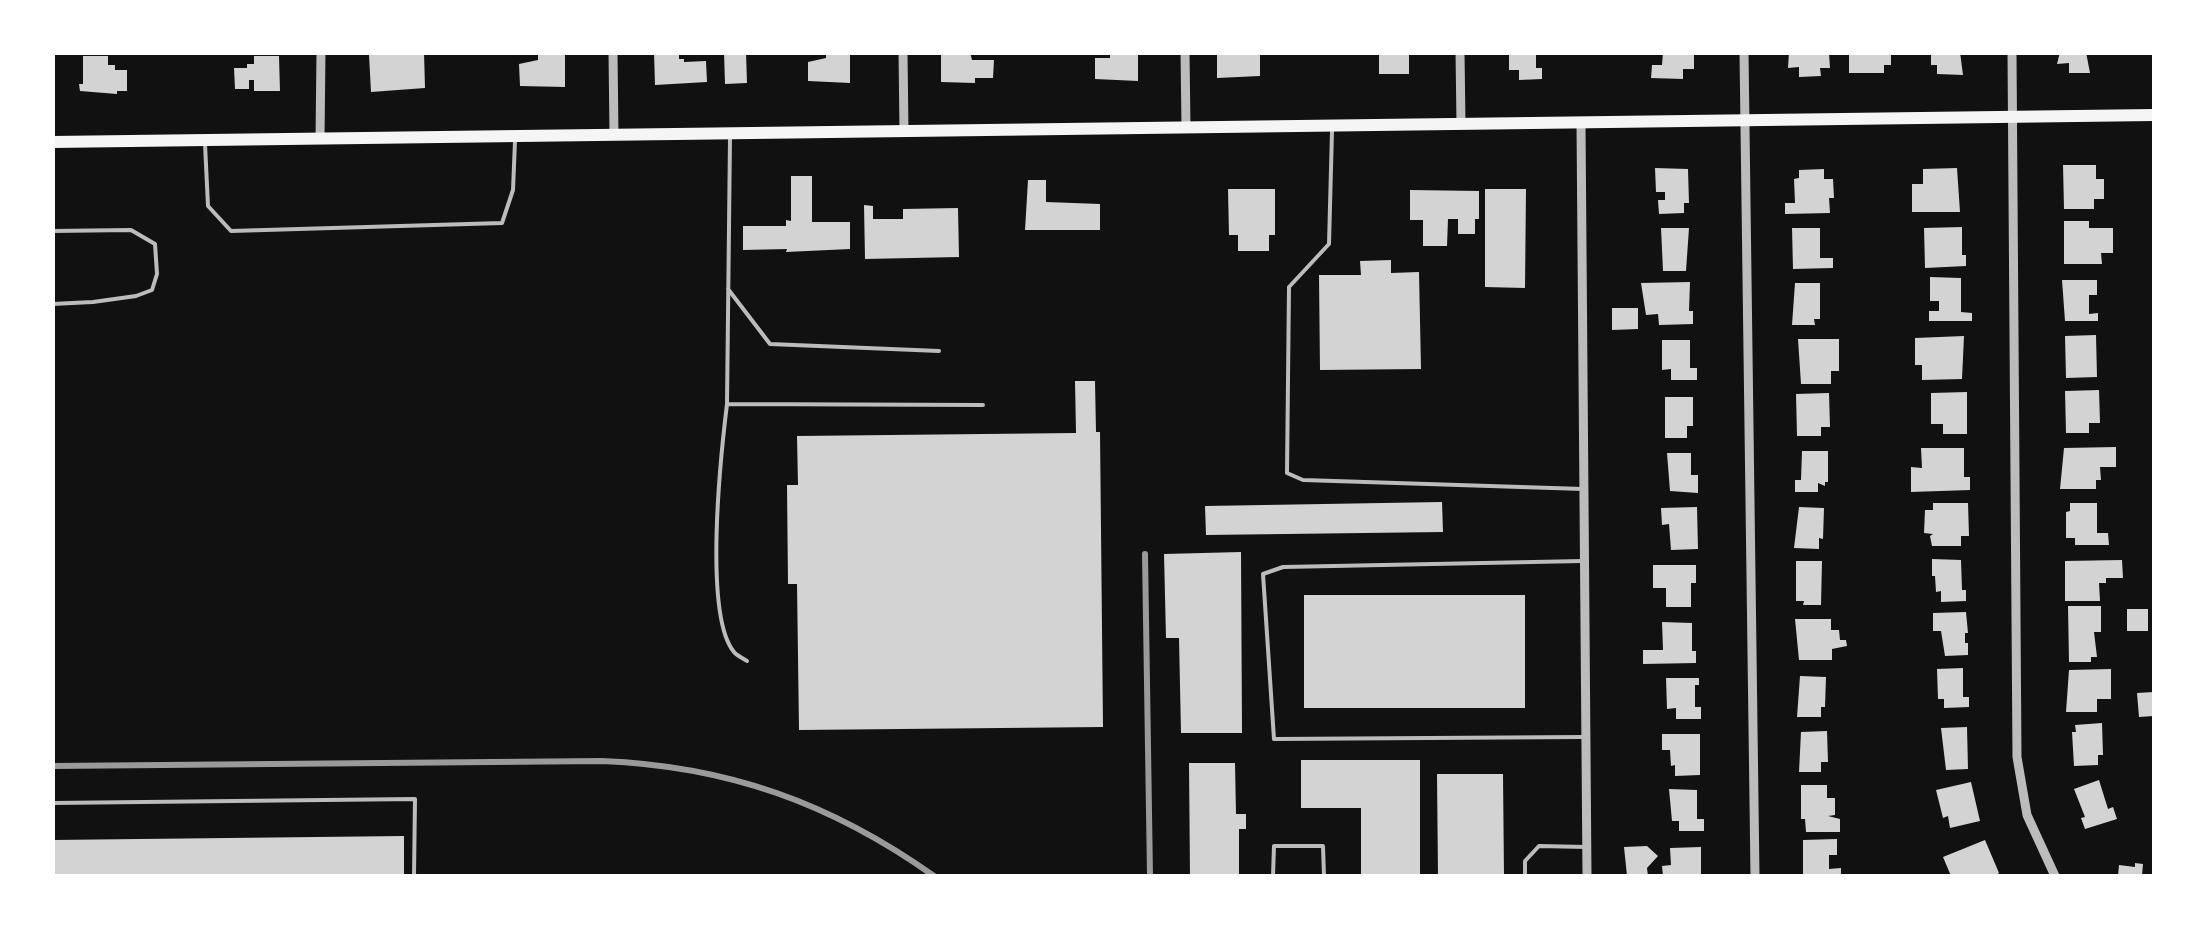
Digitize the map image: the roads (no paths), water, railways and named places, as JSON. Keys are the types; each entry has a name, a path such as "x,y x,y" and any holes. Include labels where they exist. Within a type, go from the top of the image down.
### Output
{"main road":[{"path":"52,142 2154,116"}],"street":[{"path":"320,139 321,52"},
{"path":"613,52 614,135"},
{"path":"902,52 904,132"},
{"path":"1185,52 1186,128"},
{"path":"1460,52 1461,124"},
{"path":"1744,52 1755,876"},
{"path":"2012,52 2017,757 2026,815 2056,876"},
{"path":"1581,123 1588,876"}],"lane":[{"path":"1332,126 1330,244 1290,287 1287,473 1302,480 1586,489"},
{"path":"730,134 727,404 714,517 722,621 734,652 747,661"},
{"path":"205,140 208,206 231,231 502,223 513,190 515,137"},
{"path":"52,231 131,230 154,244 157,274 152,290 136,296 52,304"},
{"path":"728,289 770,344 939,351"},
{"path":"727,404 983,405"},
{"path":"1586,561 1283,567 1264,574 1274,739 1588,736"},
{"path":"52,803 415,799 414,876"},
{"path":"1273,876 1274,846 1323,846 1324,876"},
{"path":"1525,876 1525,861 1539,846 1587,847"}],"railway":[{"path":"1145,554 1150,876"},
{"path":"52,766 602,761 648,764 735,780 777,793 856,828 934,876"}]}
